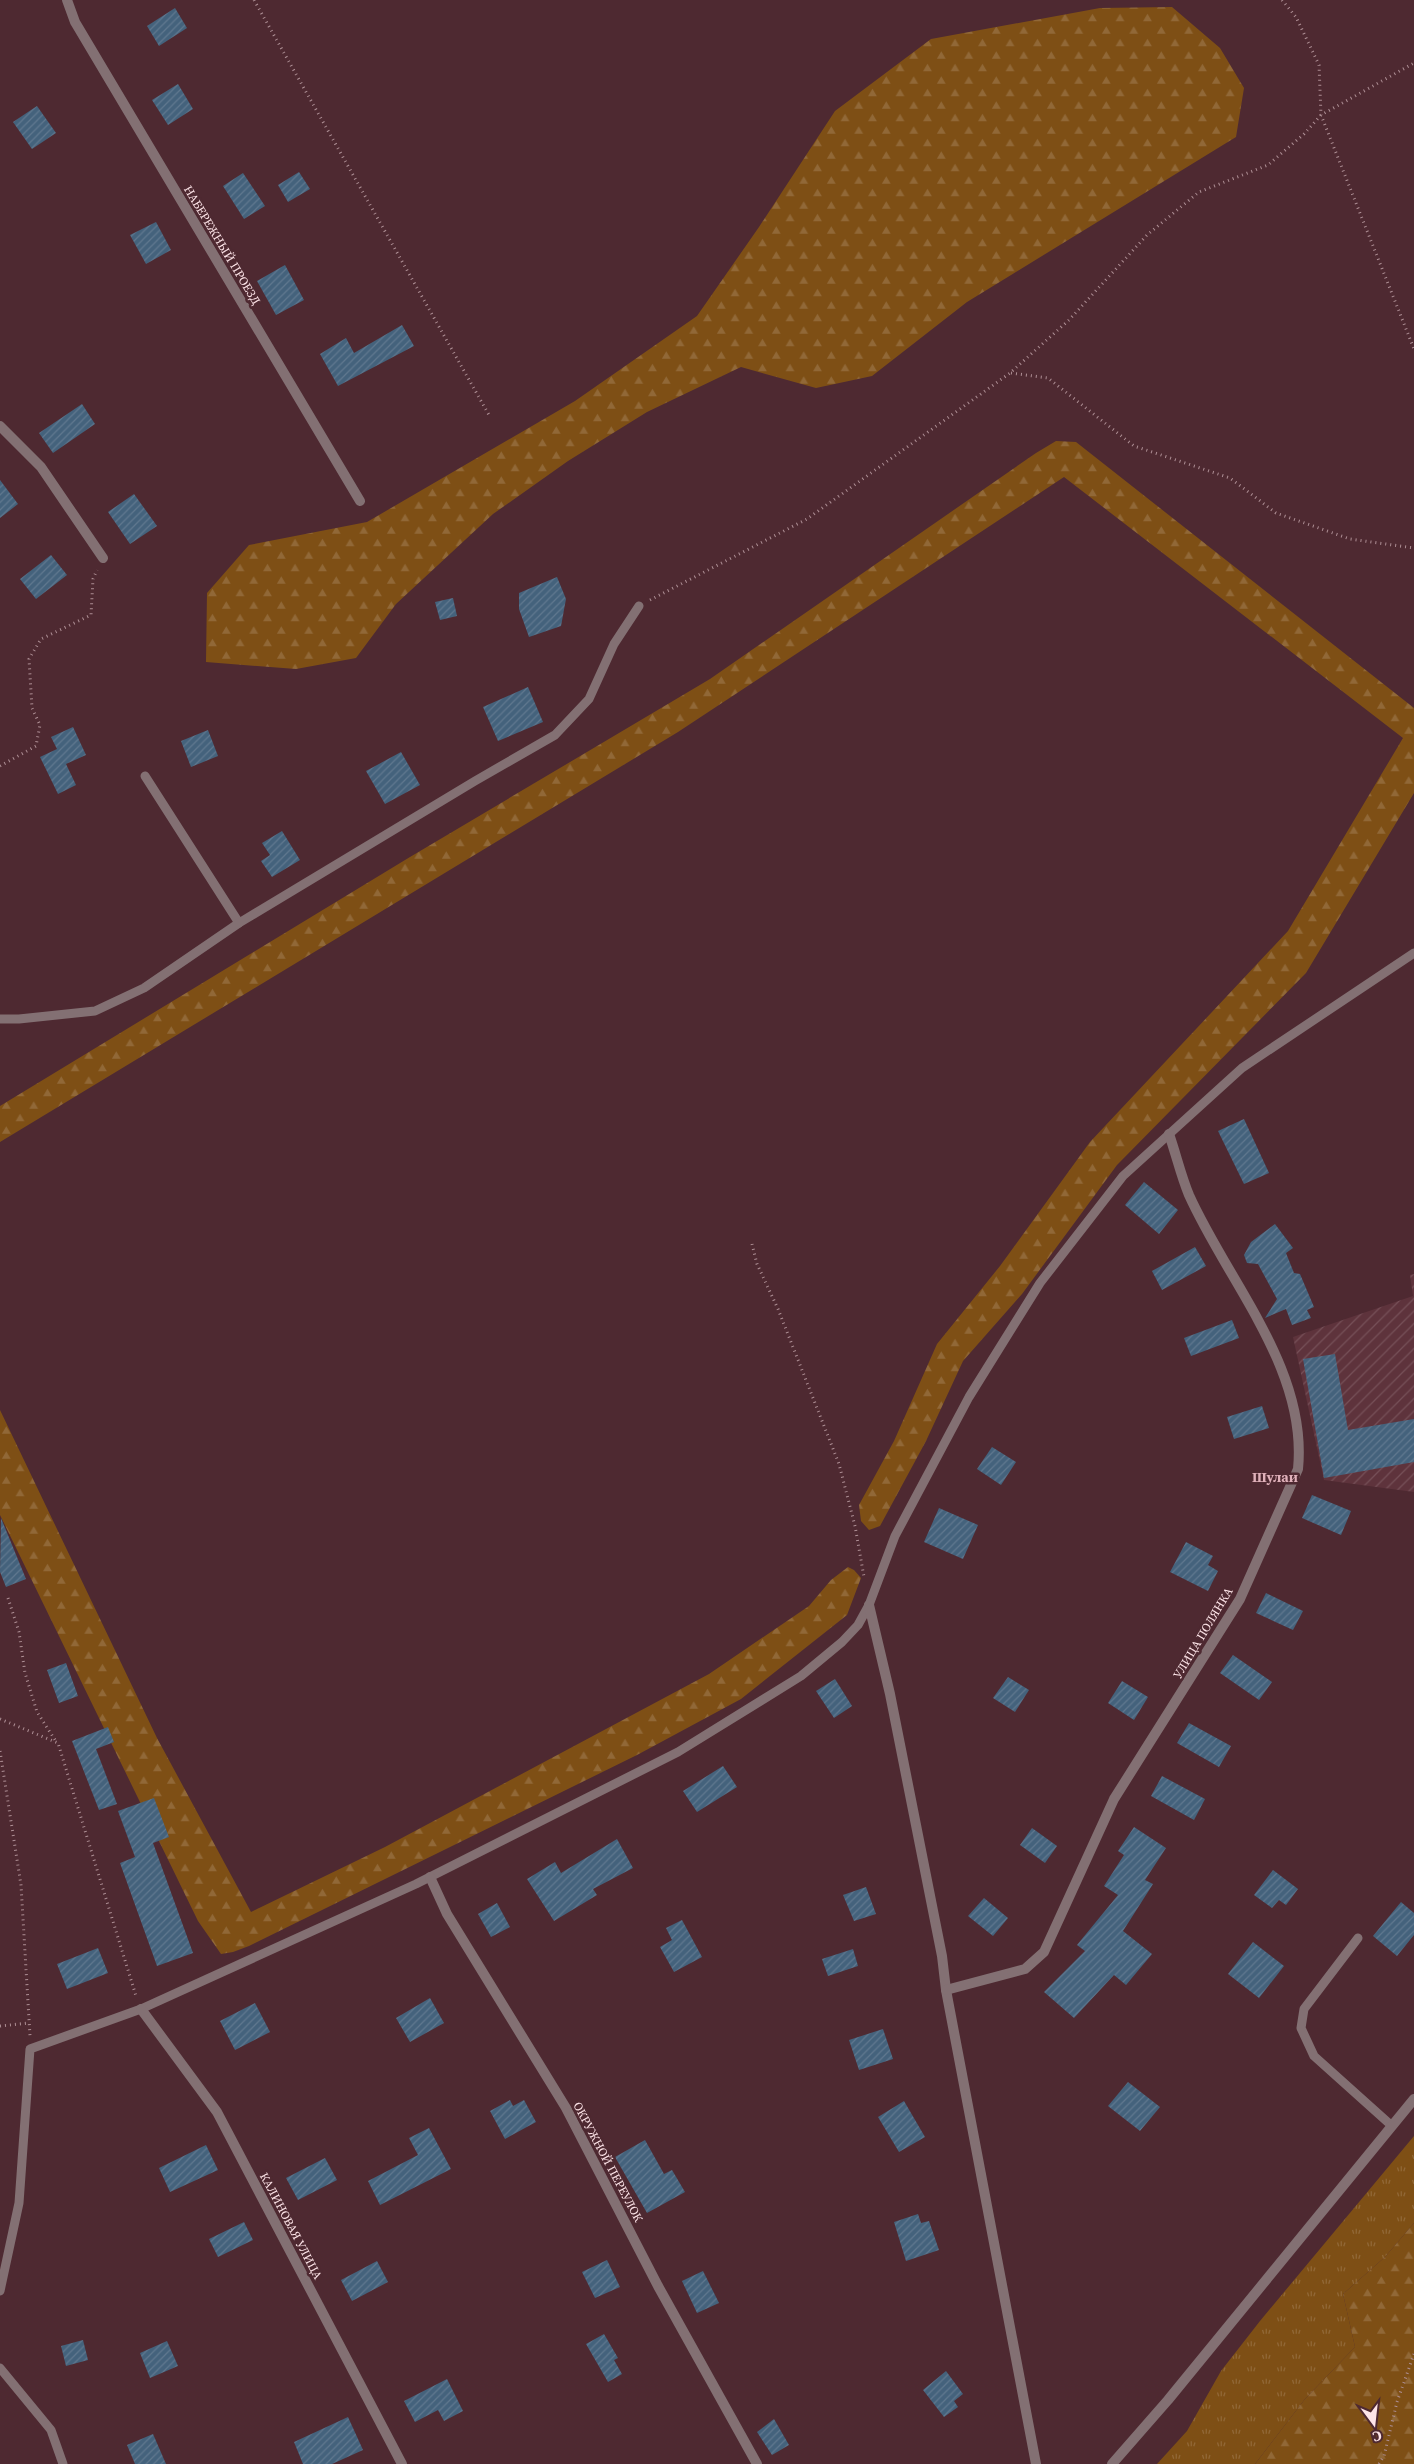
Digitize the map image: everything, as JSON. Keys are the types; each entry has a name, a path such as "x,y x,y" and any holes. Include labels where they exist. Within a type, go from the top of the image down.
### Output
{"street":[{"name":"НАБЕРЕЖНЫЙ ПРОЕЗД","path":"67,0 75,22 360,501"},
{"path":"0,426 41,467 103,558"},
{"name":"УЛИЦА ПОЛЯНКА","path":"946,1990 1025,1969 1044,1952 1114,1800 1240,1599 1298,1469 1300,1449 1298,1425 1286,1386 1254,1312 1189,1195 1169,1134"},
{"path":"869,1605 892,1703 942,1956 946,1990 1036,2464"},
{"name":"ОКРУЖНОЙ ПЕРЕУЛОК","path":"430,1877 447,1914 566,2108 658,2286 757,2464"},
{"name":"КАЛИНОВАЯ УЛИЦА","path":"141,2009 217,2112 402,2464"},
{"path":"1112,2464 1168,2400 1414,2099"}],"lane":[{"path":"0,1019 19,1019 95,1011 144,988 239,923 555,735 589,699 614,644 639,606"},
{"path":"145,776 239,923"},
{"path":"0,2291 19,2204 30,2049 141,2009 273,1951 430,1877 678,1752 801,1676 847,1637 858,1625 869,1605 895,1536 970,1397 1040,1283 1123,1176 1242,1068 1414,953"},
{"path":"1358,1938 1304,2009 1300,2028 1314,2056 1392,2126"},
{"path":"0,2368 52,2430 63,2464"}],"path":[{"path":"254,0 488,415"},
{"path":"1282,0 1296,17 1319,65 1321,115 1414,349"},
{"path":"639,606 807,519 948,420 1010,373 1069,320 1147,235 1199,192 1268,165 1304,134 1321,115 1414,63"},
{"path":"1010,373 1048,378 1134,446 1230,478 1276,513 1350,539 1414,548"},
{"path":"0,766 36,746 40,725 32,708 29,659 41,639 91,615 94,579 103,558"},
{"path":"752,1244 757,1264 778,1309 839,1464 855,1526 869,1605"},
{"path":"8,1598 19,1632 25,1672 38,1712 58,1743 141,2009"},
{"path":"0,1718 58,1743"},
{"path":"0,1751 21,1884 30,2049"},
{"path":"0,2026 29,2023"},
{"path":"1379,2464 1384,2456 1397,2402 1414,2354"}],"shaded area":[{"path":"1414,1274 1414,1492 1324,1480 1293,1337 1413,1296 1410,1275"}],"green space":[{"path":"1172,7 1220,48 1244,88 1236,137 967,302 872,376 816,388 741,367 647,412 568,461 493,514 396,604 356,658 296,669 206,662 207,593 249,545 367,522 575,401 697,316 759,227 835,111 931,39 1100,8"},
{"path":"1056,441 1076,442 1414,708 1414,793 1306,973 1117,1165 1022,1294 963,1361 926,1441 880,1526 869,1530 861,1521 859,1505 894,1441 937,1344 1000,1266 1090,1142 1288,931 1403,738 1064,477 678,732 0,1142 0,1106 410,857 710,679"},
{"path":"0,1410 157,1738 251,1912 385,1847 709,1674 809,1606 831,1580 848,1567 854,1570 861,1578 847,1615 741,1699 637,1755 249,1946 221,1954 198,1921 0,1515"},
{"path":"1414,2136 1414,2223 1385,2257 1343,2294 1355,2347 1305,2399 1255,2464 1157,2464 1187,2431 1221,2371 1260,2321"},
{"path":"1414,2223 1414,2464 1255,2464 1305,2399 1355,2347 1343,2294 1385,2257"}],"building":[{"path":"175,8 187,28 159,46 147,26"},
{"path":"178,84 193,109 168,125 152,100"},
{"path":"37,106 56,133 32,149 13,122"},
{"path":"299,172 310,189 288,202 278,185"},
{"path":"243,173 265,206 244,219 223,186"},
{"path":"156,222 171,250 146,264 130,235"},
{"path":"285,265 304,300 276,315 257,281"},
{"path":"402,325 414,346 338,386 320,354 346,338 354,353"},
{"path":"82,404 95,424 53,453 39,433"},
{"path":"0,480 18,504 0,518"},
{"path":"134,494 157,526 130,544 108,512"},
{"path":"51,555 67,575 36,599 20,579"},
{"path":"557,577 566,599 561,626 529,637 519,609 519,593"},
{"path":"453,598 457,616 440,620 435,602"},
{"path":"528,687 543,722 498,741 483,707"},
{"path":"73,727 86,755 66,764 76,785 58,794 40,757 57,749 51,737"},
{"path":"208,730 218,756 191,767 181,741"},
{"path":"401,752 420,785 385,804 366,771"},
{"path":"282,831 300,860 272,877 261,861 270,855 262,843"},
{"path":"1244,1119 1269,1173 1244,1184 1218,1131"},
{"path":"1144,1182 1178,1210 1159,1234 1125,1205"},
{"path":"1275,1224 1293,1248 1286,1253 1294,1273 1300,1274 1314,1307 1307,1310 1311,1318 1292,1325 1286,1309 1265,1318 1277,1299 1258,1264 1247,1263 1244,1255 1251,1242"},
{"path":"1195,1247 1206,1266 1162,1290 1152,1271"},
{"path":"1232,1320 1239,1338 1191,1356 1184,1338"},
{"path":"1335,1354 1348,1430 1414,1419 1414,1462 1324,1478 1303,1359"},
{"path":"1262,1406 1269,1428 1234,1439 1227,1417"},
{"path":"992,1447 1016,1462 1001,1485 977,1469"},
{"path":"1312,1495 1351,1511 1341,1535 1302,1518"},
{"path":"939,1508 978,1525 963,1559 924,1542"},
{"path":"1,1518 26,1579 6,1587 0,1572"},
{"path":"1186,1542 1213,1556 1208,1565 1218,1571 1208,1591 1170,1572"},
{"path":"1266,1593 1303,1611 1293,1630 1256,1613"},
{"path":"1233,1655 1272,1682 1259,1700 1220,1673"},
{"path":"66,1663 78,1696 59,1703 47,1670"},
{"path":"1008,1677 1029,1690 1015,1712 993,1698"},
{"path":"835,1679 852,1706 834,1718 816,1691"},
{"path":"1122,1681 1148,1697 1134,1720 1108,1703"},
{"path":"1189,1723 1231,1746 1219,1767 1177,1743"},
{"path":"108,1727 114,1742 96,1749 117,1804 99,1810 72,1741"},
{"path":"723,1766 737,1787 697,1812 683,1791"},
{"path":"1162,1776 1205,1799 1194,1820 1151,1796"},
{"path":"154,1798 169,1837 153,1843 193,1953 157,1966 120,1863 135,1857 118,1811"},
{"path":"1134,1827 1166,1848 1145,1880 1153,1884 1123,1931 1152,1954 1126,1985 1114,1975 1074,2018 1044,1992 1085,1951 1077,1945 1118,1895 1104,1886 1124,1855 1118,1851"},
{"path":"1032,1828 1057,1846 1045,1863 1020,1845"},
{"path":"617,1839 633,1868 593,1889 597,1895 554,1921 527,1879 555,1862 561,1873"},
{"path":"1273,1870 1298,1889 1286,1905 1279,1900 1272,1908 1254,1895"},
{"path":"866,1887 876,1914 854,1921 843,1895"},
{"path":"984,1898 1008,1918 993,1936 968,1916"},
{"path":"1401,1902 1414,1913 1414,1935 1397,1956 1373,1936"},
{"path":"497,1903 510,1927 491,1937 478,1914"},
{"path":"682,1920 702,1957 674,1972 660,1947 672,1940 666,1928"},
{"path":"1253,1942 1284,1966 1259,1998 1228,1974"},
{"path":"98,1948 108,1973 67,1989 57,1964"},
{"path":"853,1949 858,1966 828,1976 822,1959"},
{"path":"430,1998 444,2023 410,2042 396,2018"},
{"path":"255,2003 270,2032 235,2050 220,2021"},
{"path":"883,2029 893,2059 859,2070 849,2040"},
{"path":"1128,2082 1160,2107 1140,2131 1108,2106"},
{"path":"510,2100 513,2106 524,2100 536,2122 505,2139 490,2111"},
{"path":"904,2101 925,2137 899,2152 878,2117"},
{"path":"429,2128 451,2169 380,2205 368,2181 418,2155 409,2138"},
{"path":"645,2140 664,2174 672,2170 685,2192 647,2213 615,2157"},
{"path":"206,2145 218,2170 170,2192 159,2168"},
{"path":"325,2158 337,2180 298,2200 286,2178"},
{"path":"918,2214 921,2223 929,2221 939,2250 906,2261 894,2222"},
{"path":"244,2222 253,2240 218,2257 209,2239"},
{"path":"607,2260 620,2287 595,2298 582,2272"},
{"path":"377,2261 388,2282 352,2301 341,2280"},
{"path":"703,2271 719,2303 697,2313 682,2281"},
{"path":"604,2334 618,2358 614,2360 622,2374 608,2382 586,2344"},
{"path":"83,2340 88,2360 66,2366 61,2346"},
{"path":"167,2341 178,2366 150,2378 140,2353"},
{"path":"946,2371 963,2394 954,2401 958,2407 944,2417 923,2390"},
{"path":"447,2379 463,2411 444,2421 438,2410 415,2422 404,2401"},
{"path":"348,2417 363,2450 332,2464 303,2464 294,2442"},
{"path":"774,2419 789,2445 772,2455 757,2432"},
{"path":"153,2434 166,2464 135,2464 127,2445"}],"district":[{"name":"Шулаи","path":"1275,1477"}]}
